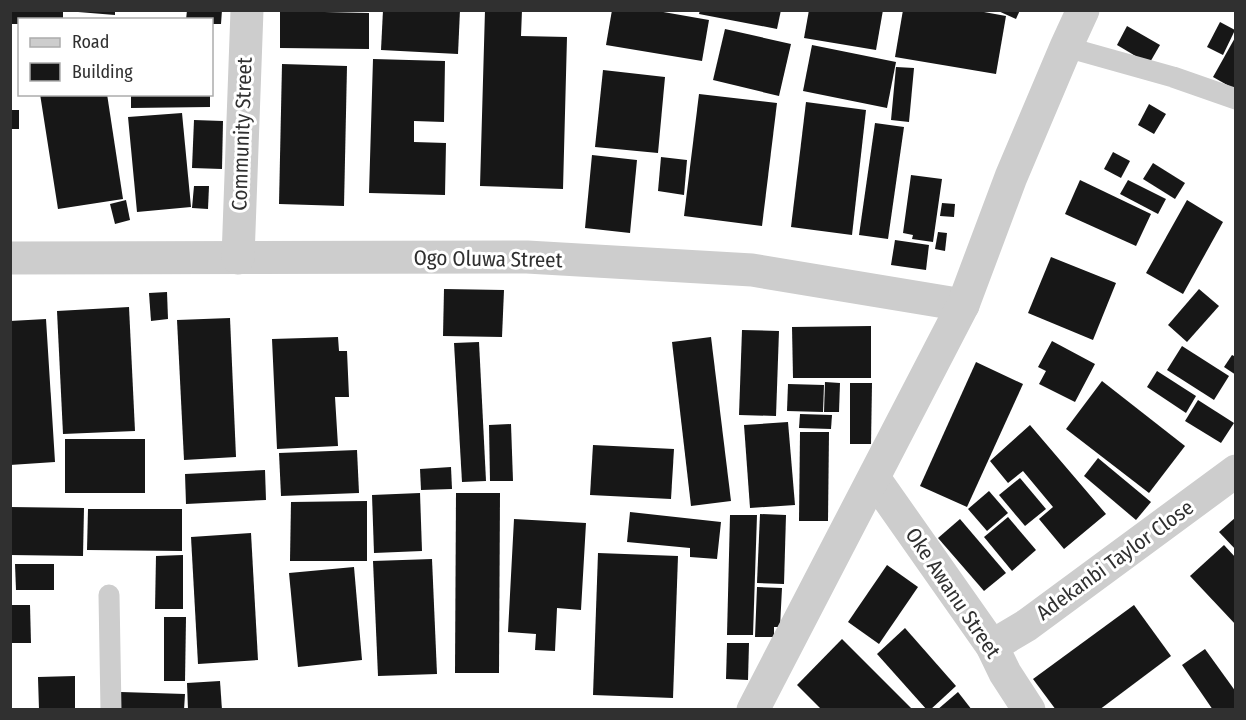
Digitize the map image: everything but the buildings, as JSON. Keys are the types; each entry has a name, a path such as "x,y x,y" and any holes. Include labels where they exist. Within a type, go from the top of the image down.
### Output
{"street":[{"name":"Community Street","path":"238,258 247,10"},
{"path":"753,710 963,305 1011,177 1083,10"},
{"name":"Ogo Oluwa Street","path":"10,258 527,257 752,270 963,305"},
{"name":"Adekanbi Taylor Close","path":"992,646 1027,625 1236,471"},
{"name":"Oke Awanu Street","path":"874,478 992,646 1005,673 1029,710"}],"lane":[{"path":"1066,47 1173,77 1236,99"},
{"path":"109,595 111,710"}]}
